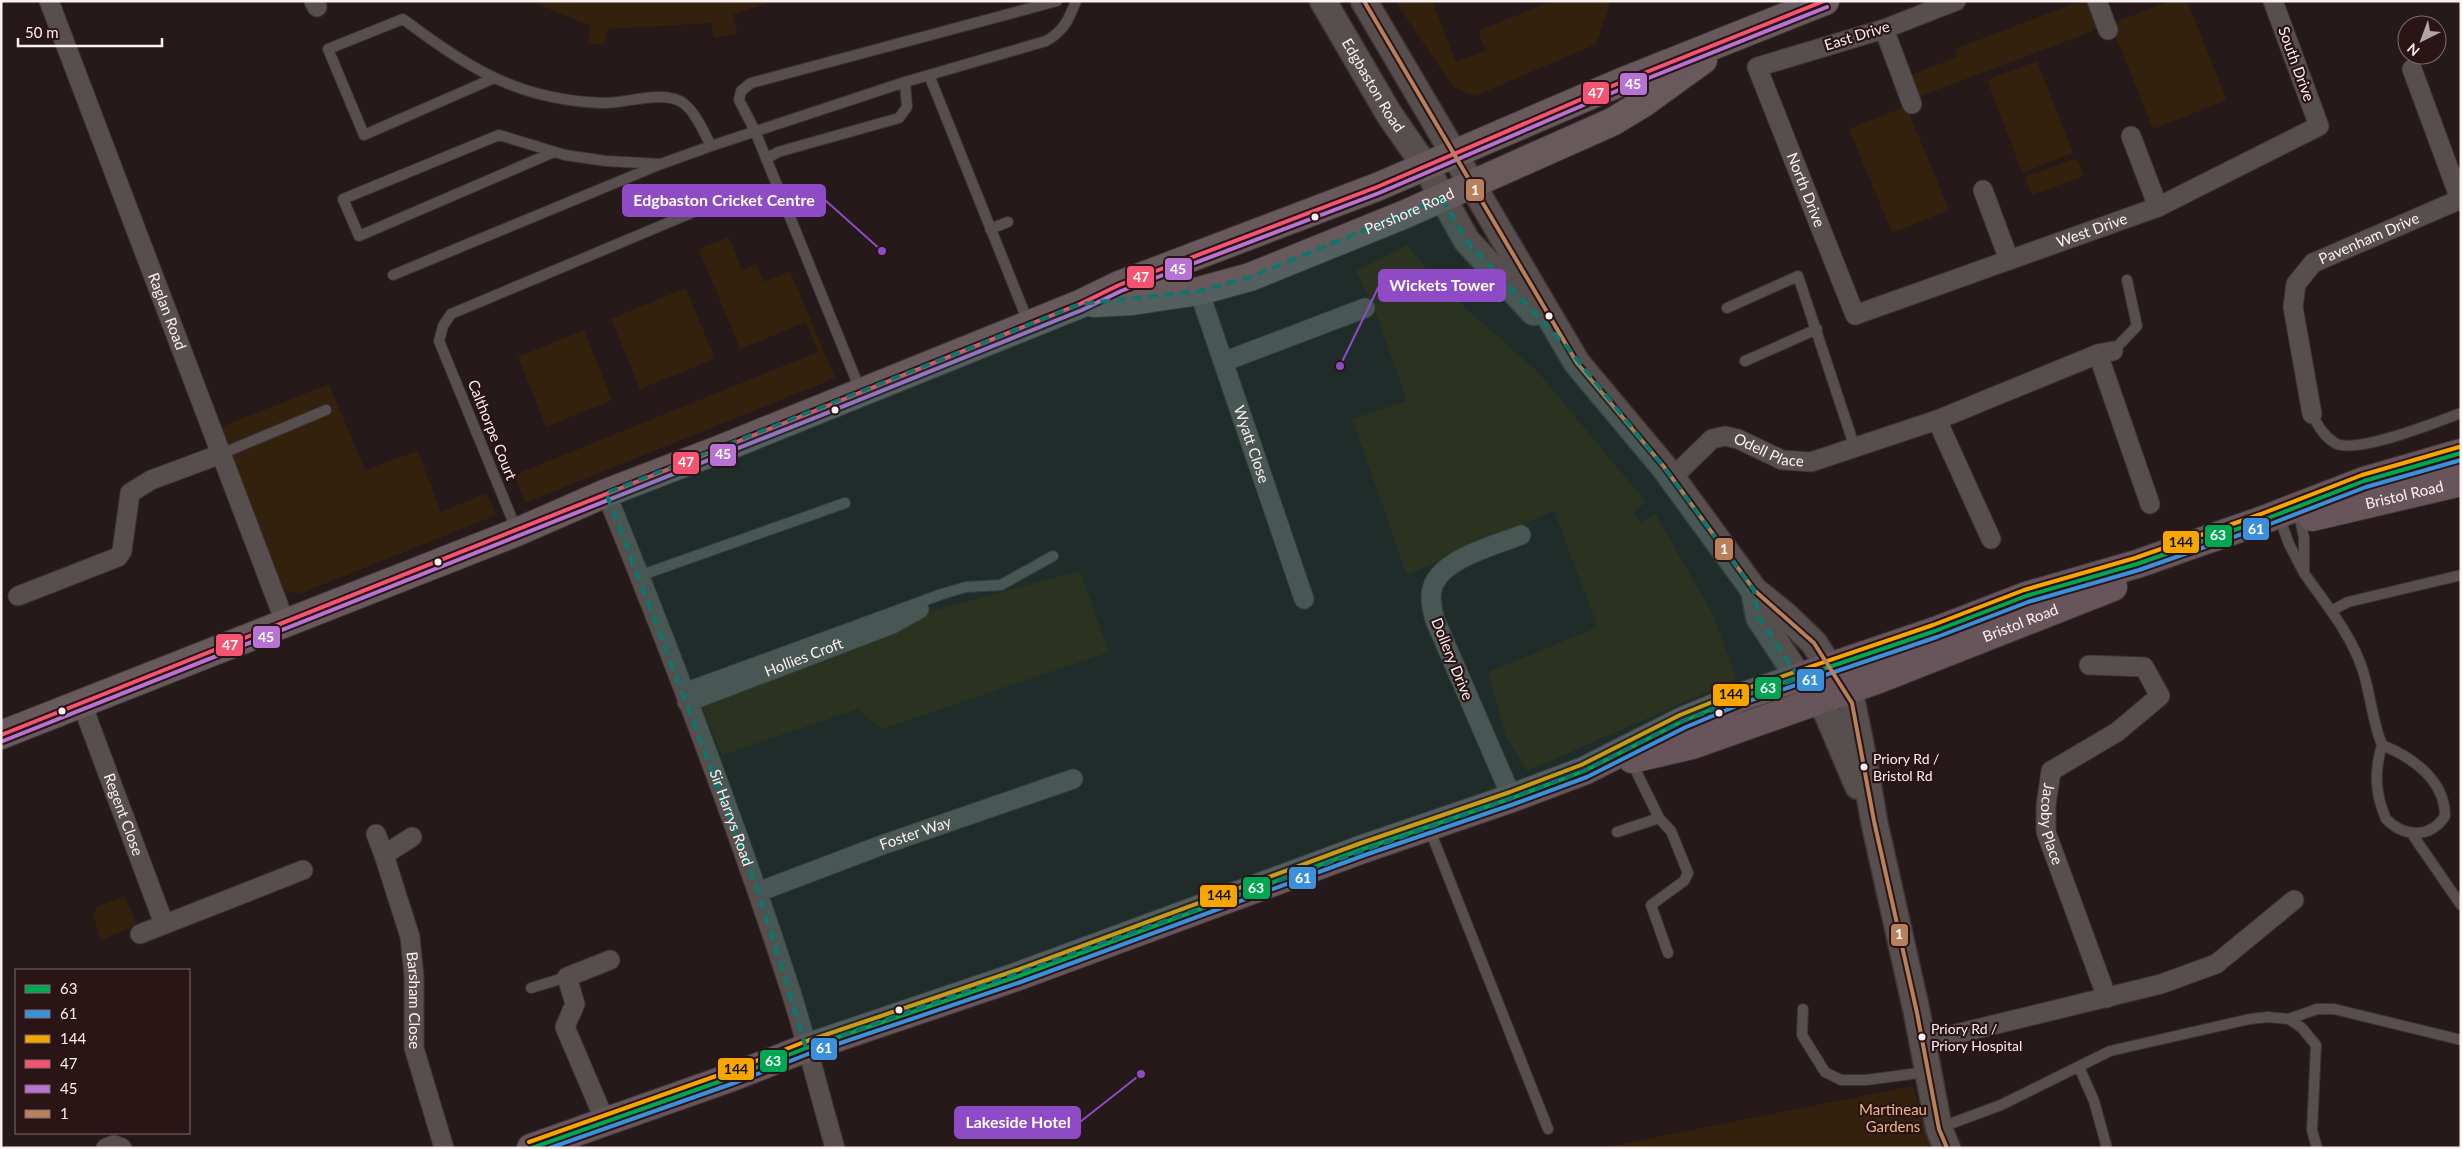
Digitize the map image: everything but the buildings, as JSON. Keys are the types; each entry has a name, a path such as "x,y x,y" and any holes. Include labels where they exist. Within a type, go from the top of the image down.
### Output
{"highway":[{"name":"Bristol Road","path":"1584,771 1692,745 1845,691 2019,626 2290,517 2364,481 2461,453"},
{"name":"Bristol Road","path":"531,1148 605,1121 803,1036 1016,977 1234,896 1512,798 1584,771 1683,721 1744,696 1935,631 2026,596 2290,517 2461,482"}],"main road":[{"name":"Edgbaston Road","path":"1323,1 1389,114 1425,166 1467,241 1567,347"},
{"path":"1364,1 1455,152 1577,363 1672,478 1754,590 1786,616 1814,643 1845,691 1853,709 1874,821 1923,1042 1927,1072 1943,1138"},
{"name":"Pershore Road","path":"1,735 517,532 606,493 1029,325 1080,304 1119,285 1377,187 1455,152 1738,34 1825,1"},
{"name":"Pershore Road","path":"1080,304 1132,301 1199,291 1250,277 1355,236 1612,122 1642,104 1738,34"},
{"path":"1754,590 1759,617 1799,678 1827,713 1874,821"}],"street":[{"name":"Raglan Road","path":"49,1 285,622"},
{"name":"East Drive","path":"1757,67 1884,29 1956,1"},
{"path":"2097,1 2108,30"},
{"name":"South Drive","path":"2273,1 2318,126"},
{"path":"1884,29 1912,104"},
{"name":"North Drive","path":"1757,67 1855,315"},
{"name":"Pavenham Drive","path":"2312,414 2293,307 2296,284 2313,263 2460,199 2412,69"},
{"name":"West Drive","path":"1855,315 2158,207 2318,126"},
{"path":"2131,136 2158,207"},
{"path":"1983,190 2008,260"},
{"name":"Wyatt Close","path":"1199,291 1304,599"},
{"path":"1222,362 1366,308"},
{"path":"2105,352 2150,504"},
{"name":"Odell Place","path":"1672,478 1701,448 1712,440 1725,436 1738,439 1782,460 1811,462 1937,420 2105,352"},
{"path":"1937,420 1990,539"},
{"path":"18,596 118,557 122,551 130,493 150,480 221,454"},
{"name":"Sir Harrys Road","path":"606,493 640,576 758,892 803,1036 835,1148"},
{"name":"Dollery Drive","path":"1512,798 1434,620 1431,603 1432,587 1436,579 1453,562 1521,535"},
{"name":"Hollies Croft","path":"685,695 892,624 918,609"},
{"name":"Jacoby Place","path":"2090,665 2144,667 2160,696 2117,732 2051,771 2046,805 2046,832 2107,998"},
{"name":"Regent Close","path":"82,704 164,924"},
{"name":"Foster Way","path":"758,892 891,842 1073,779"},
{"name":"Barsham Close","path":"376,834 410,937 414,976 414,1048 444,1148"},
{"path":"384,854 412,837"},
{"path":"140,934 303,870"},
{"path":"1923,1042 2161,984 2216,964 2294,900"},
{"path":"605,1121 565,1027 575,1004 567,977 610,960"},
{"path":"106,1148 114,1145 122,1148"}],"lane":[{"path":"861,392 755,131 739,100 741,91 751,83 1058,1"},
{"path":"393,274 661,164 711,146 905,82 1046,41 1059,34 1069,20 1076,1"},
{"path":"492,78 364,135 328,49 403,19 461,62 492,78 538,94 568,100 604,103 661,97 677,99 693,113 711,146"},
{"path":"929,75 1029,325"},
{"path":"766,158 778,152 899,118 907,107 905,82"},
{"path":"554,152 359,236 343,199 499,135 554,152 606,161 661,164"},
{"name":"Calthorpe Court","path":"517,532 439,341 443,326 450,314 734,195"},
{"path":"990,229 1008,222"},
{"path":"1727,308 1798,276 1855,448"},
{"path":"2105,352 2137,326 2127,280"},
{"path":"1745,361 1817,329"},
{"path":"221,454 326,410"},
{"path":"2312,414 2322,434 2336,444 2350,447 2413,432 2461,413"},
{"path":"640,576 845,503"},
{"path":"2290,517 2304,538 2304,572"},
{"path":"2290,517 2288,544 2304,572 2348,638 2363,670 2374,726 2382,745 2376,765 2376,788 2384,813 2390,823 2412,834 2461,905"},
{"path":"685,695 942,594 966,587 1001,585 1053,556"},
{"path":"2331,611 2348,602 2461,575"},
{"path":"2382,745 2400,752 2425,772 2440,790 2444,802 2445,816 2442,821 2424,833 2412,834"},
{"path":"1634,759 1637,773 1659,818 1671,830 1688,873 1684,881 1651,905 1668,953"},
{"path":"1617,832 1659,818"},
{"path":"1429,828 1548,1129"},
{"path":"531,988 567,977"},
{"path":"1803,1009 1802,1035 1825,1072 1841,1080 1858,1080 1927,1072"},
{"path":"1943,1138 2001,1104 2110,1052 2250,1019 2268,1017 2289,1019 2317,1009 2334,1009 2461,1040"},
{"path":"2289,1019 2302,1028 2316,1045 2312,1130 2317,1148"},
{"path":"2079,1067 2094,1101 2107,1148"}],"highlighted area":[{"path":"1442,198 1467,241 1567,347 1664,467 1754,590 1759,617 1799,678 1683,721 1584,771 1512,798 806,1048 758,892 606,493 1080,304 1199,291 1250,277"}],"green space":[{"path":"530,1 773,1 732,15 738,33 714,38 711,23 608,29 604,45 587,43 591,26"},
{"path":"1395,1 1432,1 1456,62 1486,51 1478,31 1552,1 1611,1 1596,44 1475,96 1453,87"},
{"path":"2080,1 2088,1 2098,29 1918,97 1910,75 1958,57 1955,49"},
{"path":"2170,1 2187,1 2227,100 2153,129 2111,24"},
{"path":"2037,61 2073,153 2022,173 1987,80"},
{"path":"1906,106 1949,210 1892,233 1849,129"},
{"path":"2077,158 2084,176 2032,195 2025,177"},
{"path":"729,237 742,270 756,264 764,282 790,271 835,378 525,503 514,475 818,352 806,322 740,349 699,249"},
{"path":"1407,245 1432,275 1435,274 1453,297 1538,372 1646,502 1633,513 1642,523 1655,513 1711,611 1737,679 1527,771 1507,739 1488,672 1598,627 1554,511 1407,575 1352,419 1407,401 1374,308 1356,271"},
{"path":"686,288 715,359 640,389 611,319"},
{"path":"584,330 612,400 546,427 518,357"},
{"path":"329,384 365,470 418,451 441,512 487,493 496,515 301,593 290,592 284,589 278,580 221,427"},
{"path":"1080,571 1109,652 882,729 858,709 722,755 698,698 921,614"},
{"path":"125,896 137,925 101,940 93,915 97,907"},
{"name":"Martineau Gardens","path":"1912,1086 1934,1148 1601,1148"}],"transit line":[{"name":"1","path":"1364,1 1577,363 1664,467 1754,590 1814,643 1852,703 1874,821 1917,1013 1939,1129 1947,1148"},
{"name":"47","path":"1,735 811,413 1080,304 1119,285 1377,187 1619,83 1824,1"},
{"name":"45","path":"3,741 813,419 1082,310 1121,291 1379,193 1621,89 1827,7"},
{"name":"144","path":"529,1142 733,1070 804,1042 1014,971 1361,843 1510,792 1581,765 1680,715 1742,690 1933,625 2024,590 2135,558 2261,514 2362,475 2459,447"},
{"name":"63","path":"532,1148 735,1076 806,1048 1016,977 1363,849 1512,798 1584,771 1683,721 1744,696 1935,631 2026,596 2137,564 2263,520 2364,481 2461,453"},
{"name":"61","path":"550,1148 737,1082 808,1054 1018,983 1365,855 1587,777 1686,727 1746,702 1937,637 2028,602 2139,570 2265,526 2366,487 2461,460"}],"place":[{"name":"Edgbaston Cricket Centre","path":"882,251"},
{"name":"Wickets Tower","path":"1340,366"},
{"name":"Priory Rd / Bristol Rd","path":"1864,767"},
{"name":"Priory Rd / Priory Hospital","path":"1922,1037"},
{"name":"Lakeside Hotel","path":"1141,1074"}]}
